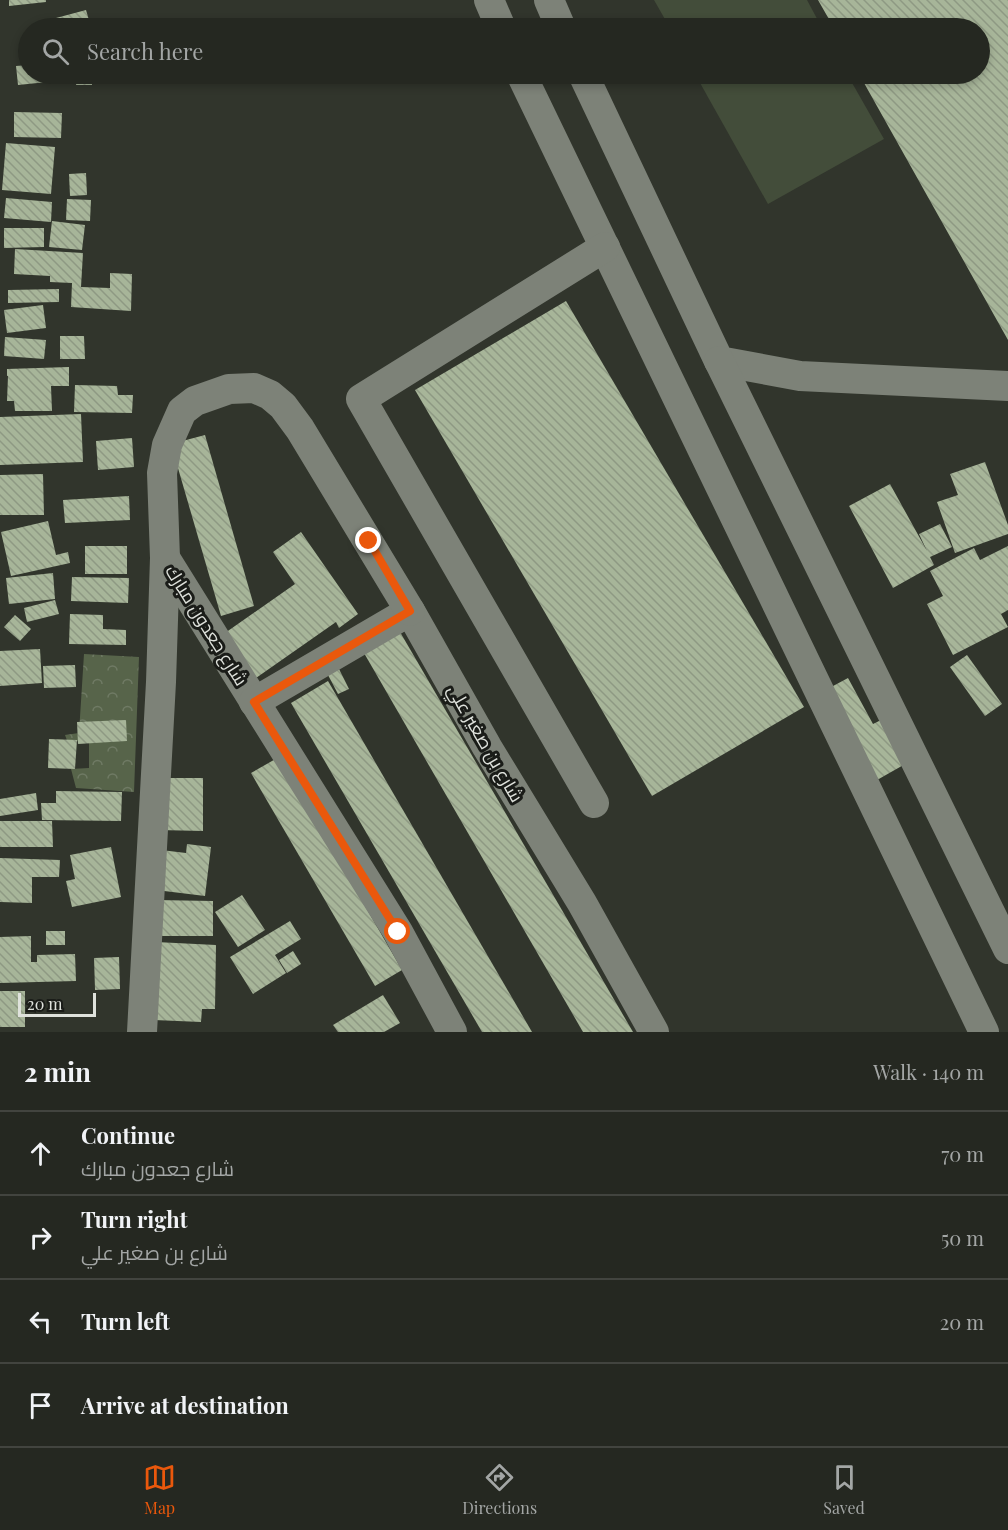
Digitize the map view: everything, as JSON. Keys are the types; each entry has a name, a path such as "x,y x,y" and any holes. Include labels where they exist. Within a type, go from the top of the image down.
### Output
{"street":[{"path":"489,0 497,18"},
{"path":"549,0 557,18"},
{"path":"526,84 984,1032"},
{"path":"588,84 719,361 1008,949"},
{"path":"594,803 361,399 605,247"},
{"path":"719,361 800,376 1008,386"},
{"name":"شارع بن صغير علي","path":"142,1032 161,681 165,558 162,473 166,445 182,411 195,401 229,389 254,388 276,400 300,429 582,903 654,1032"},
{"name":"شارع جعدون مبارك","path":"165,558 398,932 452,1032"},
{"path":"254,702 410,611"}],"green space":[{"path":"654,0 807,0 817,18 664,18"},
{"path":"701,84 853,84 884,139 768,204"},
{"path":"84,654 139,657 134,792 76,788 71,769 89,768 89,739 68,743 65,735 79,733"}],"building":[{"path":"9,0 46,0 46,2 9,6"},
{"path":"818,0 1008,0 1008,340 865,84 990,84 990,18 828,18"},
{"path":"86,10 88,18 56,18"},
{"path":"16,66 18,66 18,84 28,84 18,85"},
{"path":"14,112 62,113 61,138 14,137"},
{"path":"6,143 55,147 51,194 2,190"},
{"path":"86,173 87,195 70,196 69,174"},
{"path":"6,198 52,202 51,222 4,218"},
{"path":"67,199 91,200 90,221 66,220"},
{"path":"52,221 85,225 82,250 49,247"},
{"path":"4,228 44,228 44,247 4,248"},
{"path":"15,249 83,253 81,287 110,288 110,273 132,274 131,311 71,307 72,283 50,282 50,276 14,274"},
{"path":"59,289 59,302 8,303 8,290"},
{"path":"566,301 804,707 652,796 415,390"},
{"path":"43,305 46,328 7,333 4,310"},
{"path":"60,336 84,336 85,359 60,359"},
{"path":"5,337 46,340 44,359 4,356"},
{"path":"69,367 69,386 51,386 52,411 15,411 14,401 7,401 7,369"},
{"path":"75,385 117,386 118,395 133,395 132,413 74,412"},
{"path":"81,414 83,462 0,465 0,417"},
{"path":"205,435 254,606 221,616 171,444"},
{"path":"132,438 134,467 98,470 96,441"},
{"path":"985,462 1008,525 1008,534 955,553 937,502 958,495 950,474"},
{"path":"43,474 44,515 0,515 0,475"},
{"path":"890,484 927,551 919,534 940,524 952,547 930,557 934,565 893,588 849,506"},
{"path":"129,496 130,520 65,523 63,500"},
{"path":"48,521 56,555 68,552 70,563 11,576 1,532"},
{"path":"301,532 358,614 339,628 336,622 256,678 225,633 295,584 273,552"},
{"path":"85,546 127,546 127,574 85,574"},
{"path":"1008,546 1008,610 1001,614 1008,627 953,655 927,604 943,596 930,571 974,548 980,560"},
{"path":"53,573 55,599 9,604 6,578"},
{"path":"72,577 129,578 128,603 71,601"},
{"path":"55,600 59,614 27,622 24,608"},
{"path":"70,614 103,615 103,629 126,630 126,645 69,644"},
{"path":"15,615 31,629 20,641 4,627"},
{"path":"400,632 633,1032 583,1032 364,653"},
{"path":"40,649 42,683 0,686 0,651"},
{"path":"967,655 1002,704 985,716 950,667"},
{"path":"75,665 76,687 44,688 43,666"},
{"path":"339,669 349,689 338,694 328,675"},
{"path":"848,678 873,724 883,719 907,763 870,784 820,693"},
{"path":"328,681 532,1032 482,1032 291,703"},
{"path":"126,720 127,741 78,744 77,722"},
{"path":"49,739 77,740 75,769 48,768"},
{"path":"279,757 402,970 375,986 251,773"},
{"path":"158,778 203,778 203,831 158,830"},
{"path":"56,791 122,792 121,821 42,820 41,803 56,803"},
{"path":"36,793 38,810 0,816 0,799"},
{"path":"0,821 52,821 53,847 0,847"},
{"path":"187,844 211,847 205,896 156,890 161,850 186,853"},
{"path":"111,847 121,897 72,907 66,881 75,879 70,855"},
{"path":"0,858 60,860 59,877 32,877 32,903 0,902"},
{"path":"242,895 265,930 238,947 215,912"},
{"path":"156,900 213,901 213,936 155,936"},
{"path":"290,921 301,939 275,955 286,973 253,994 230,957"},
{"path":"46,931 65,931 65,945 46,945"},
{"path":"31,936 31,962 37,962 37,955 75,954 76,981 0,983 0,937"},
{"path":"156,942 216,945 215,1009 202,1009 201,1022 154,1020"},
{"path":"293,951 301,964 287,973 279,960"},
{"path":"119,957 120,989 95,990 94,958"},
{"path":"0,991 25,991 25,1027 0,1027"},
{"path":"383,995 400,1023 384,1032 338,1032 333,1025"}],"route":[{"path":"369,541 410,611 254,702 398,932"}]}
